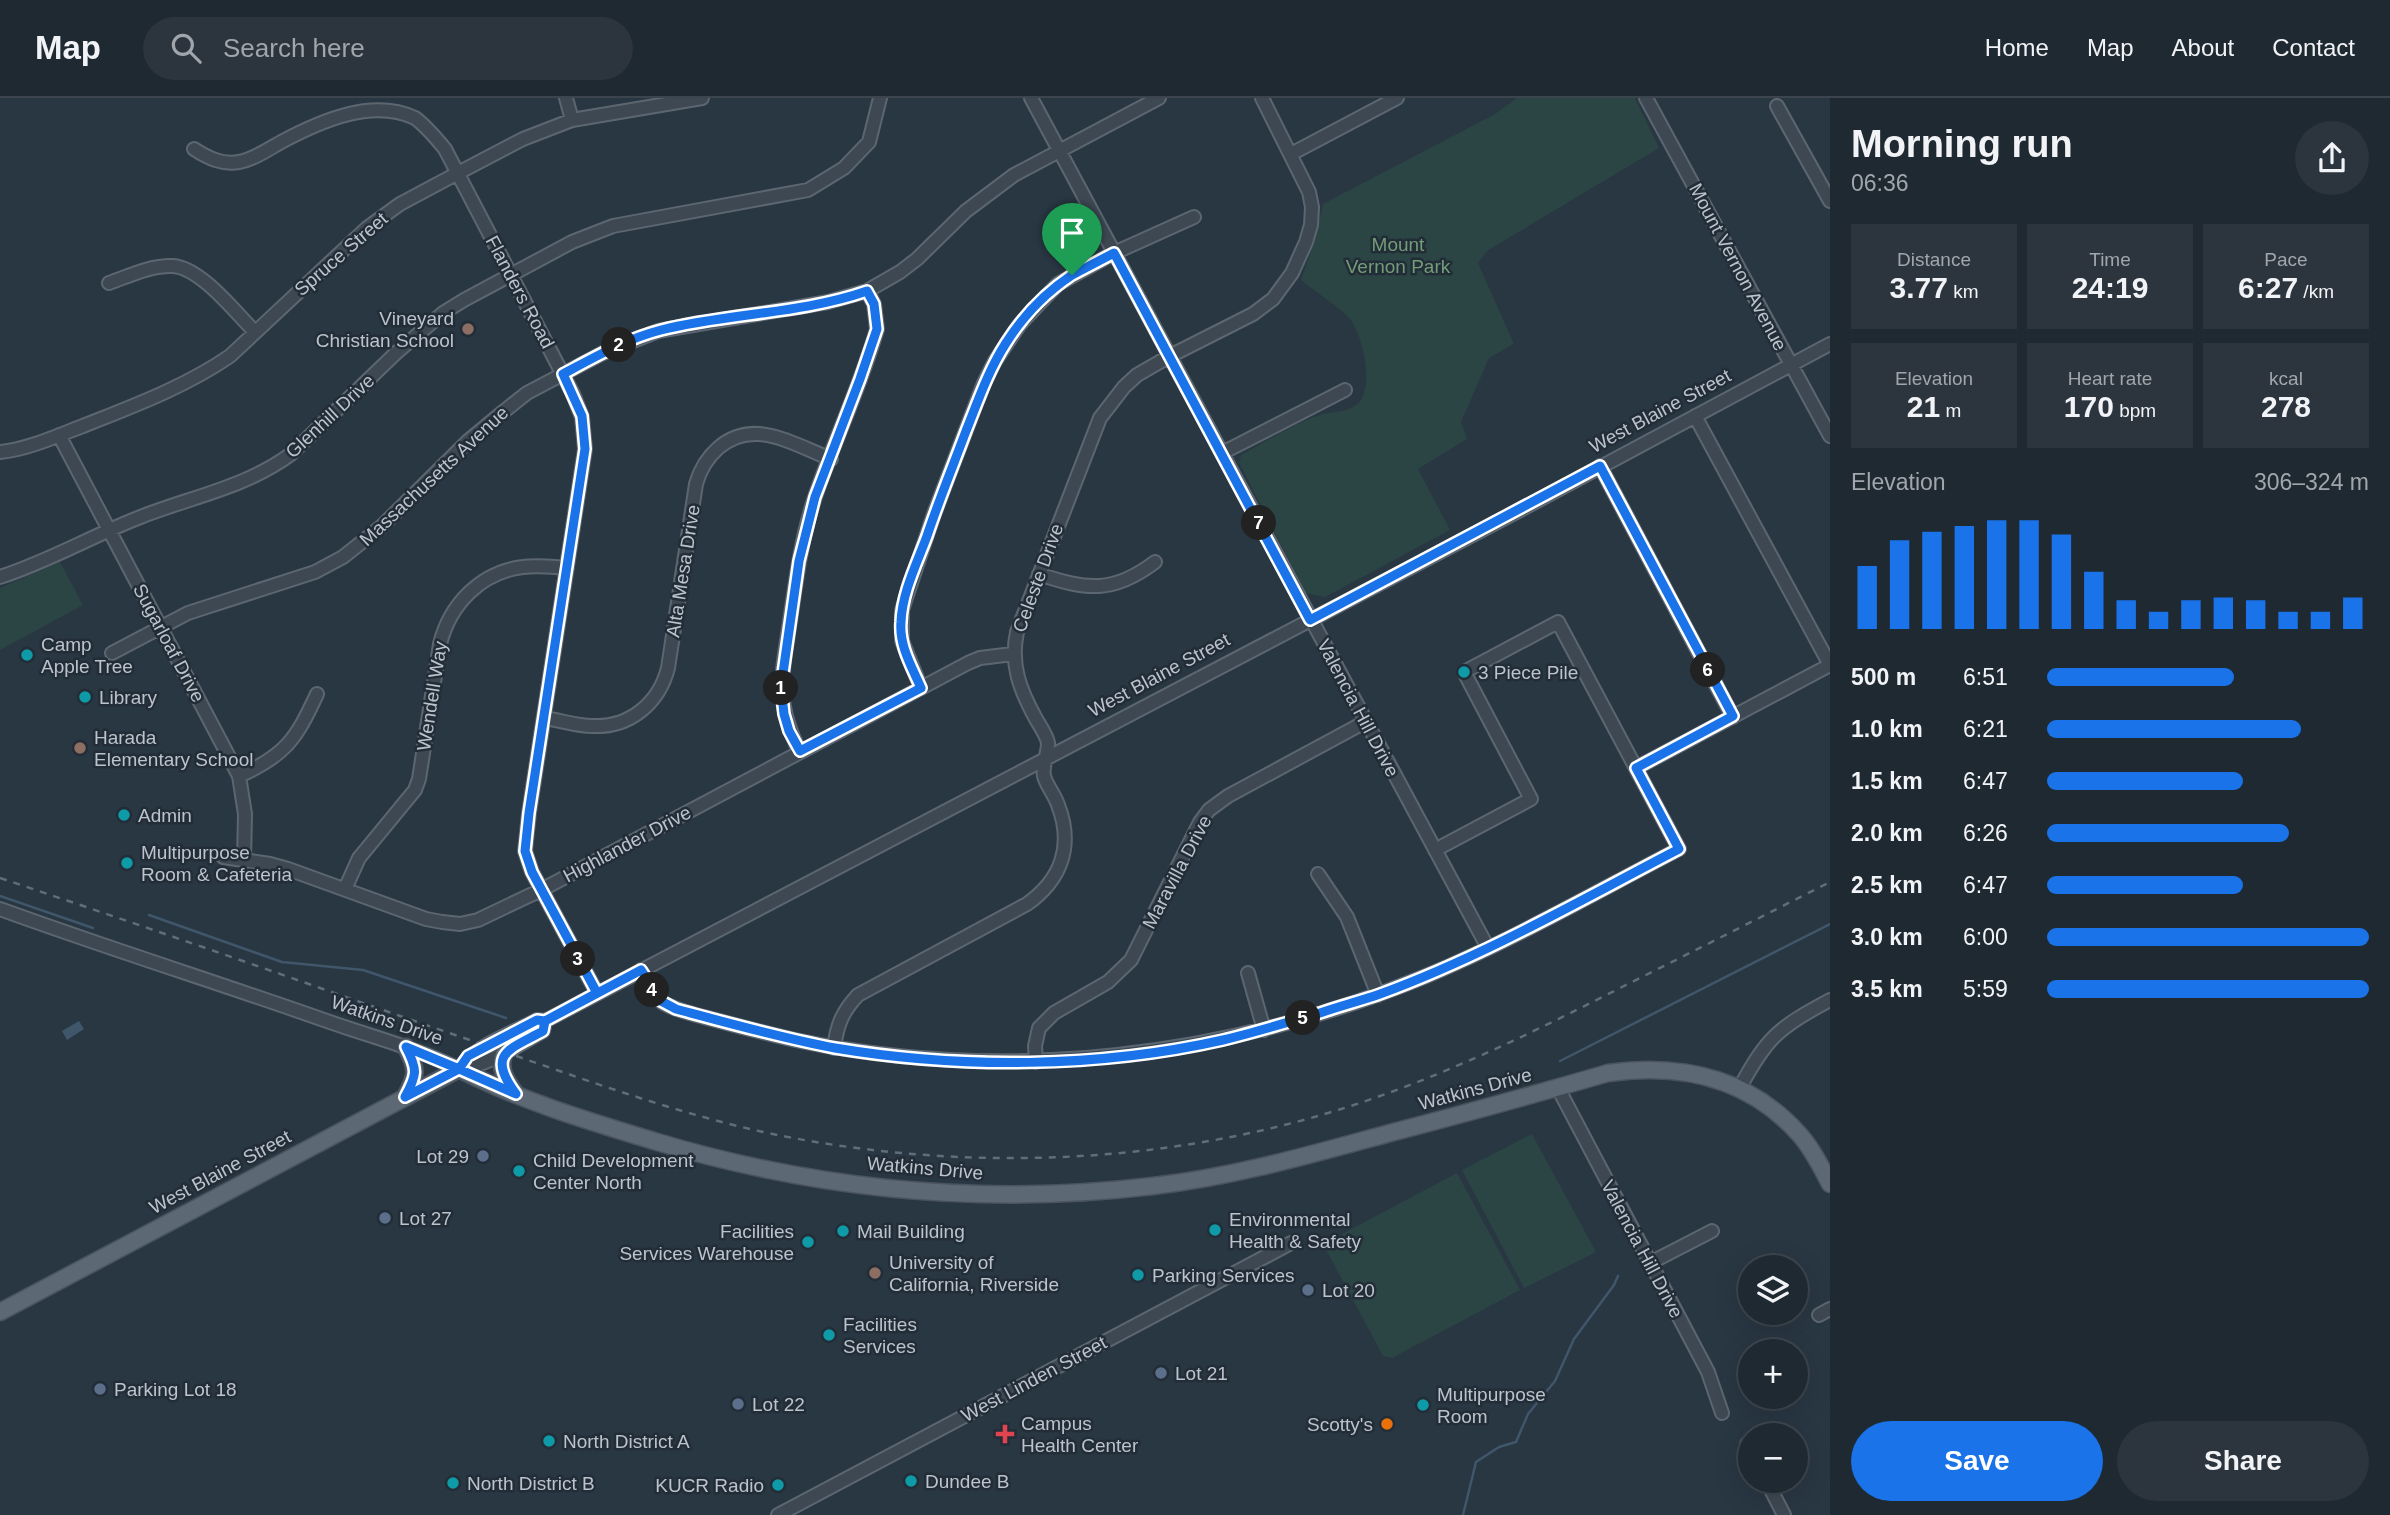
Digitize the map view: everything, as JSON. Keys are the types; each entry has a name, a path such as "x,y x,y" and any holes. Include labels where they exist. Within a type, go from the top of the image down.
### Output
{"main road":[{"path":"405,1097 416,1074 406,1047"},
{"path":"505,1052 502,1070 516,1094"},
{"name":"Watkins Drive","path":"459,1069 516,1094 618,1130 759,1169 917,1192 1006,1195 1099,1191 1200,1179 1343,1146 1608,1073 1652,1068 1698,1073 1739,1089 1780,1116 1799,1134 1830,1184"},
{"name":"West Blaine Street","path":"0,1312 459,1069"}],"street":[{"path":"566,98 572,120"},
{"name":"Glenhill Drive","path":"0,577 108,529 244,482 275,466 422,331 464,300 572,242 613,226 808,190 844,168 869,142 880,98"},
{"name":"Valencia Hill Drive","path":"1031,98 1488,948"},
{"name":"Massachusetts Avenue","path":"112,653 187,613 315,572 343,557 382,526 468,441 527,394 563,374 603,353 658,331 828,302 867,291 918,259 966,211 995,187 1159,98"},
{"name":"Celeste Drive","path":"834,1048 838,1023 843,1012 858,995 1027,904 1053,880 1065,848 1065,831 1059,806 1044,776 1048,742 1021,690 1016,674 1013,654 1017,632 1100,418 1124,387 1150,367 1262,309 1288,279 1306,242 1312,207 1304,178 1262,98"},
{"path":"1291,154 1397,98"},
{"name":"Mount Vernon Avenue","path":"1646,98 1830,436"},
{"name":"Spruce Street","path":"0,452 30,446 127,409 201,374 230,356 254,331 383,215 523,139 572,120 693,99"},
{"path":"1777,107 1830,201"},
{"name":"Flanders Road","path":"194,149 210,159 240,162 327,117 347,111 383,108 414,118 445,149 563,374 582,416 585,449 525,851 541,890 597,993"},
{"path":"921,688 905,652 901,633 902,610 930,525 984,383 1007,342 1046,294 1072,275 1194,217"},
{"path":"109,283 160,267 181,267 201,279 254,331"},
{"path":"800,751 789,731 781,687 799,561 808,520 877,329 874,304 867,291"},
{"name":"West Blaine Street","path":"459,1069 468,1056 537,1020 545,1021 1830,344"},
{"path":"1222,453 1345,390"},
{"path":"1636,768 1830,665 1695,416"},
{"name":"Alta Mesa Drive","path":"544,718 593,726 608,725 633,716 659,693 668,668 696,484 700,472 714,452 726,442 757,433 772,436 831,459"},
{"name":"Sugarloaf Drive","path":"59,435 239,776 246,814 244,860"},
{"path":"1600,466 1733,716"},
{"path":"1039,573 1068,584 1098,587 1132,577 1155,562"},
{"name":"Wendell Way","path":"345,889 365,849 415,790 440,644 444,629 456,606 466,594 502,572 534,566 566,568"},
{"path":"641,970 661,1001 676,1009 750,1030 834,1048 983,1062 1036,1062 1175,1048 1264,1030 1378,995 1488,948 1679,849 1558,622 1464,672 1531,799 1435,850"},
{"name":"Highlander Drive","path":"223,857 288,869 426,919 460,924 478,920 541,890 968,663 980,658 1013,654"},
{"path":"239,776 261,766 284,749 304,720 317,694"},
{"name":"Maravilla Drive","path":"1036,1062 1037,1035 1046,1019 1108,982 1130,960 1193,834 1209,810 1228,796 1365,722"},
{"path":"1318,874 1347,917 1378,995"},
{"name":"Watkins Drive","path":"0,909 127,955 211,980 406,1047 459,1069"},
{"path":"1248,973 1264,1030"},
{"path":"1739,1089 1760,1051 1775,1033 1830,1000"},
{"name":"West Blaine Street","path":"459,1069 480,1066 543,1031 545,1021"},
{"name":"Valencia Hill Drive","path":"1558,1088 1709,1372 1722,1413"},
{"path":"1650,1264 1712,1231"},
{"name":"West Linden Street","path":"778,1515 1291,1243"},
{"path":"1773,1493 1784,1515"}],"green space":[{"name":"Mount Vernon Park","path":"1517,98 1635,98 1659,148 1487,251 1478,263 1514,344 1489,358 1461,422 1467,439 1418,469 1450,530 1325,597 1306,593 1239,463 1241,455 1292,427 1320,415 1352,408 1362,398 1366,364 1360,339 1351,320 1301,280 1315,240 1323,204 1495,114"},
{"path":"60,562 83,605 0,650 0,588"},
{"path":"1532,1134 1596,1252 1524,1288 1462,1170"},
{"path":"1457,1173 1520,1290 1392,1358 1383,1356 1323,1244"}],"water":[{"path":"79,1021 84,1029 67,1040 62,1031"}],"waterway":[{"path":"0,896 93,928"},
{"path":"149,915 282,962 363,970 506,1018"},
{"path":"1560,1061 1830,924"},
{"path":"1463,1515 1476,1462 1499,1447 1516,1442 1528,1414 1555,1381 1574,1339 1618,1276"}],"railway":[{"path":"0,878 600,1085 693,1114 763,1132 834,1145 979,1158 1125,1153 1268,1129 1338,1110 1448,1070 1518,1038 1830,882"}],"place":[{"name":"Vineyard Christian School","path":"468,329"},
{"name":"Camp Apple Tree","path":"27,655"},
{"name":"3 Piece Pile","path":"1464,672"},
{"name":"Library","path":"85,697"},
{"name":"Harada Elementary School","path":"80,748"},
{"name":"Admin","path":"124,815"},
{"name":"Multipurpose Room & Cafeteria","path":"127,863"},
{"name":"Lot 29","path":"483,1156"},
{"name":"Child Development Center North","path":"519,1171"},
{"name":"Lot 27","path":"385,1218"},
{"name":"Environmental Health & Safety","path":"1215,1230"},
{"name":"Mail Building","path":"843,1231"},
{"name":"Facilities Services Warehouse","path":"808,1242"},
{"name":"University of California, Riverside","path":"875,1273"},
{"name":"Parking Services","path":"1138,1275"},
{"name":"Lot 20","path":"1308,1290"},
{"name":"Facilities Services","path":"829,1335"},
{"name":"Lot 21","path":"1161,1373"},
{"name":"Parking Lot 18","path":"100,1389"},
{"name":"Lot 22","path":"738,1404"},
{"name":"Multipurpose Room","path":"1423,1405"},
{"name":"Scotty's","path":"1387,1424"},
{"name":"Campus Health Center","path":"1005,1434"},
{"name":"North District A","path":"549,1441"},
{"name":"Dundee B","path":"911,1481"},
{"name":"North District B","path":"453,1483"},
{"name":"KUCR Radio","path":"778,1485"}],"route":[{"path":"1072,275 1046,294 1032,309 995,361 934,514 905,596 900,624 905,652 921,688 800,751 789,731 784,714 781,699 782,676 799,561 808,520 877,329 874,304 867,291 828,302 686,324 658,331 626,342 563,374 582,416 585,449 525,851 532,872 597,993 545,1021 537,1020 468,1056 459,1069 406,1047 416,1074 405,1097 459,1069 516,1094 502,1070 505,1052 543,1031 545,1021 641,970 661,1001 676,1009 750,1030 834,1048 884,1055 983,1062 1036,1062 1117,1056 1221,1040 1264,1030 1378,995 1427,975 1488,948 1679,849 1636,768 1733,716 1600,466 1310,620 1114,253 1072,275"}]}
